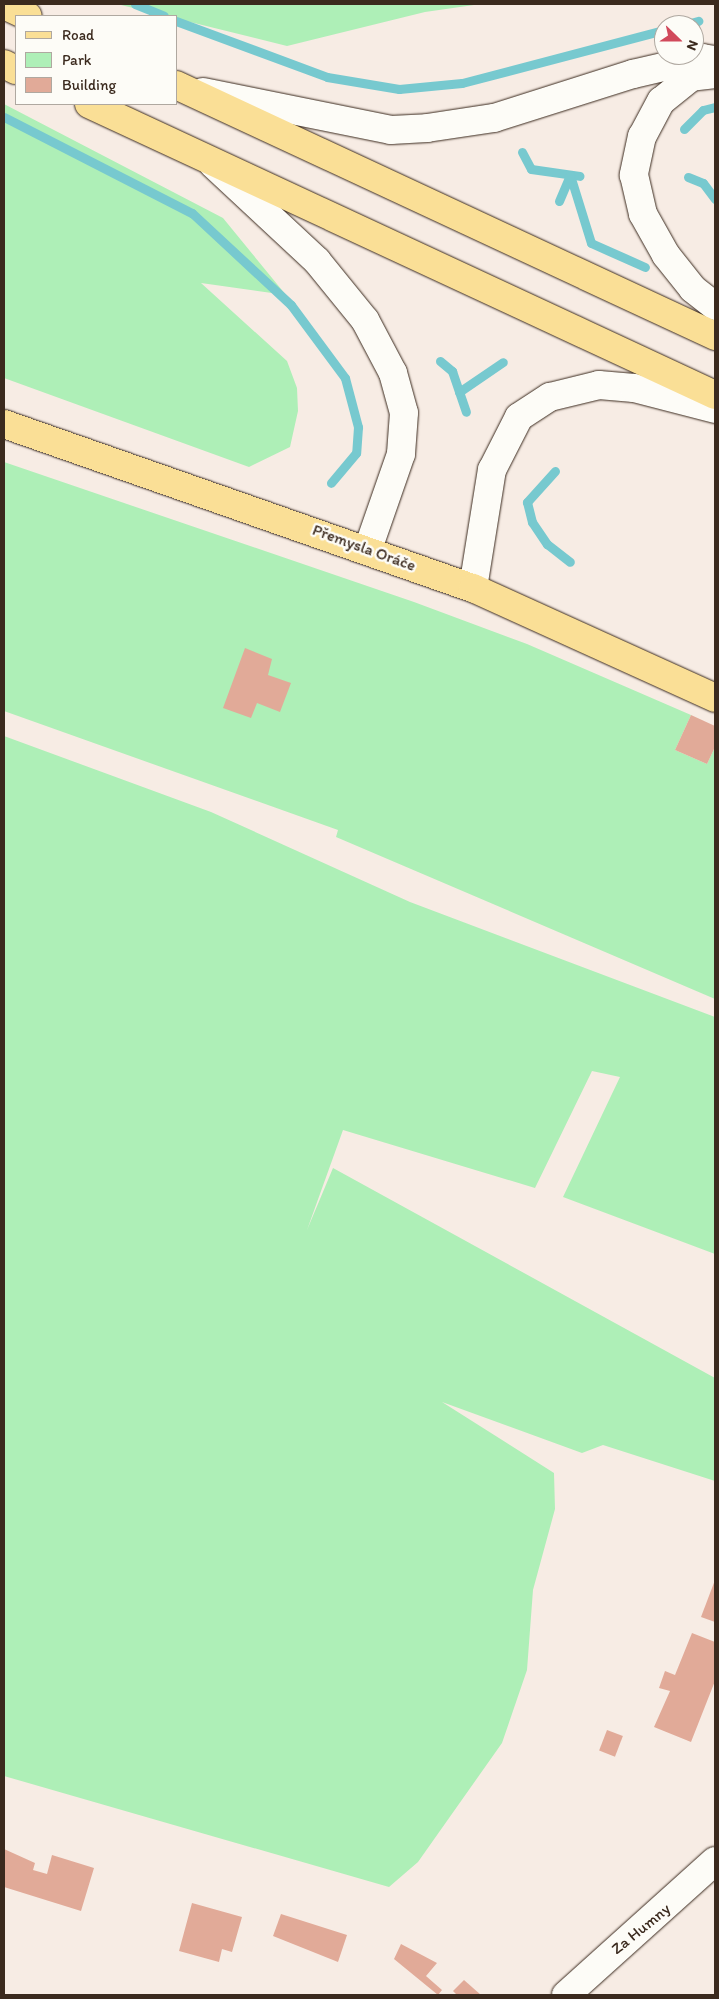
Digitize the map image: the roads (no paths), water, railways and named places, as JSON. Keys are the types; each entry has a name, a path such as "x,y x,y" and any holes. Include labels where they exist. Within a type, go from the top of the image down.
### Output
{"main road":[{"path":"4,5 26,15"},
{"path":"179,86 715,336"},
{"path":"91,105 715,395"},
{"name":"Přemysla Oráče","path":"4,424 368,549 473,588 715,698"}],"street":[{"path":"179,86 391,130 494,118 633,74 702,58 715,60"},
{"path":"715,74 691,77 661,101 642,136 634,175 643,214 666,255 693,289 715,306"},
{"path":"208,159 317,261 364,320 393,373 404,413 401,454 368,549"},
{"path":"473,588 492,470 519,417 550,397 599,385 634,388 715,409"},
{"name":"Za Humny","path":"566,1995 680,1897 715,1861"}],"waterway":[{"path":"135,4 162,15"},
{"path":"178,22 327,77 399,89 462,83 654,33"},
{"path":"684,129 703,110 715,107"},
{"path":"4,117 192,213 291,305 345,378 358,427 356,453 331,483"},
{"path":"522,152 531,169 580,176"},
{"path":"570,175 591,243 645,267"},
{"path":"559,201 570,175"},
{"path":"688,177 703,183 715,199"},
{"path":"440,361 452,371 466,412"},
{"path":"459,392 503,362"},
{"path":"555,471 527,502 532,522 547,544 570,562"}]}
